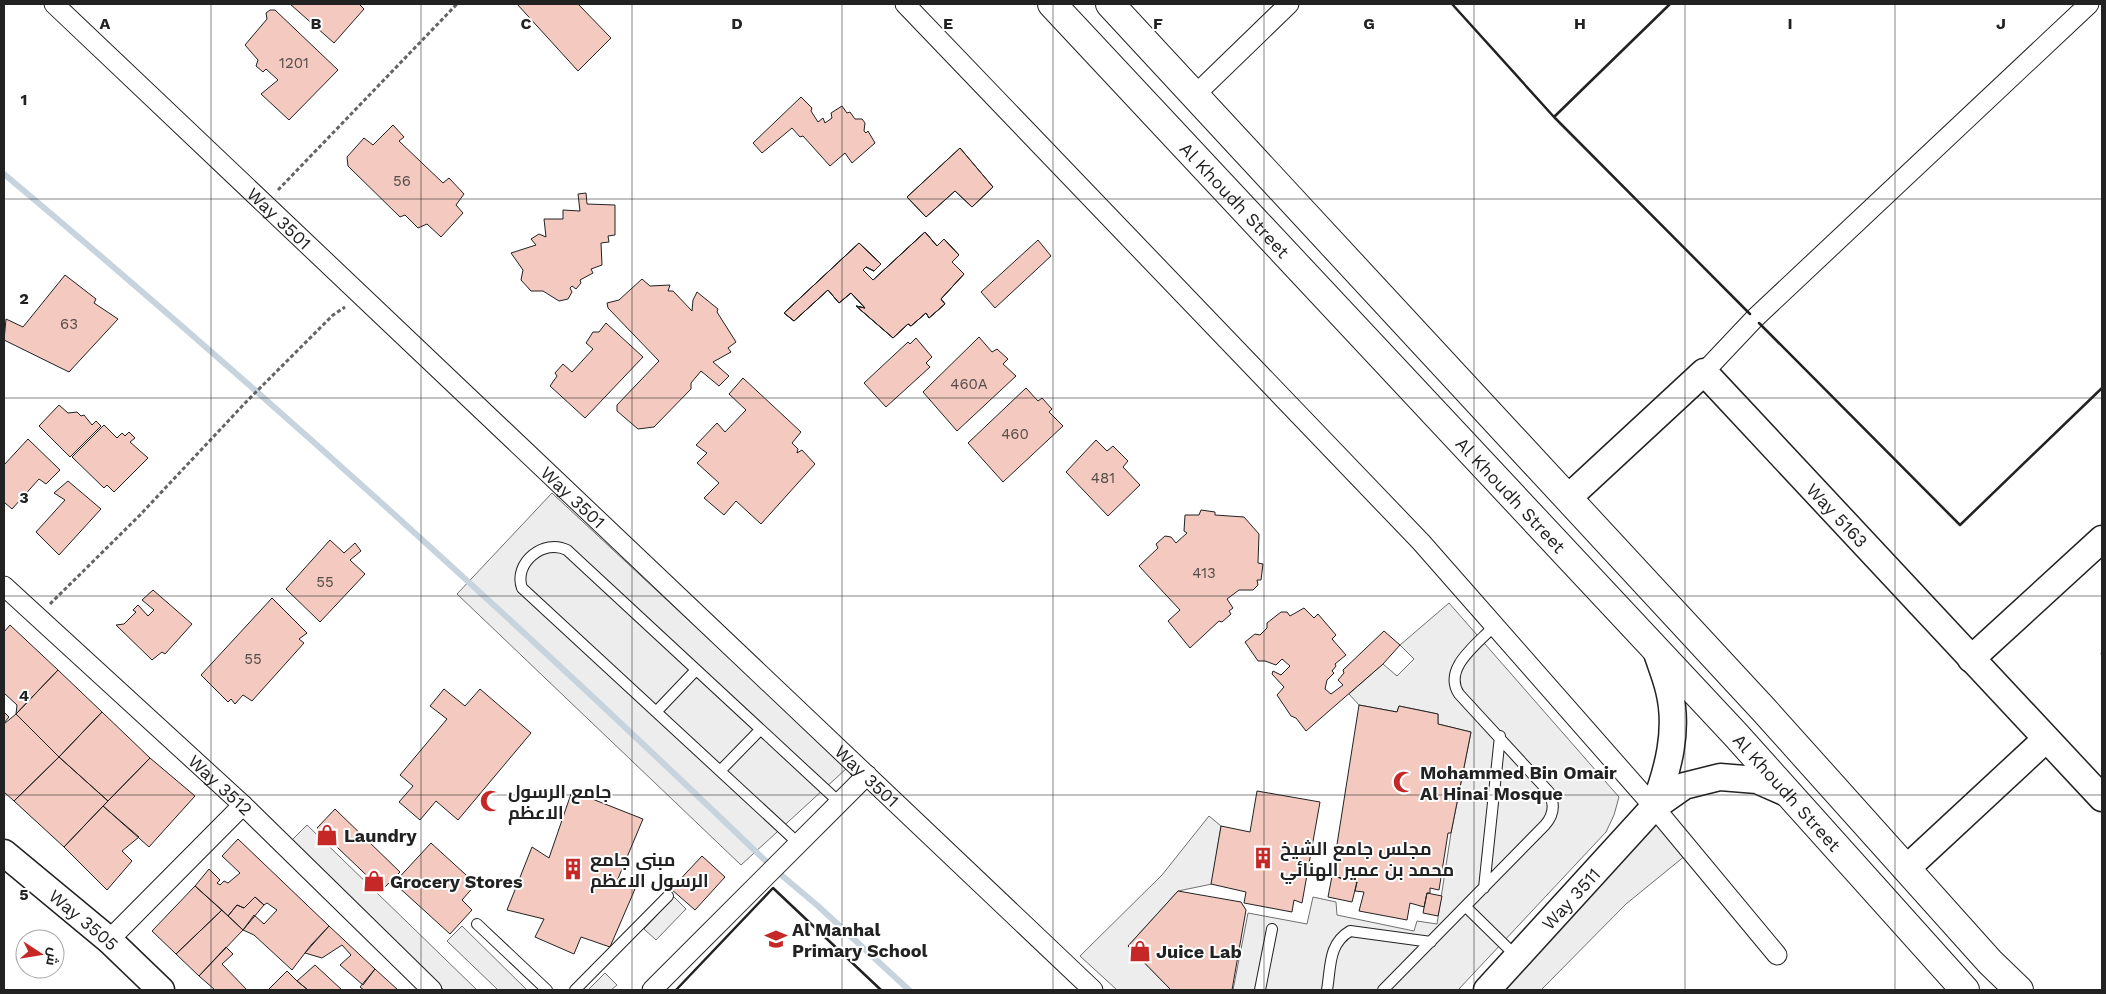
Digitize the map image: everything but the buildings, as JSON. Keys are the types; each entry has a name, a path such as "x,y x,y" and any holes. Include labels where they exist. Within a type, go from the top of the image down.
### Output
{"main road":[{"name":"Al Khoudh Street","path":"1052,4 1791,795 1965,990"},
{"path":"1110,4 1764,710 1990,962 2019,990"}],"street":[{"name":"Way 3501","path":"54,4 1093,990"},
{"path":"905,4 1414,535 1654,808 1777,955"},
{"path":"1194,95 1289,4"},
{"path":"1568,498 1704,372 1755,318 2089,4"},
{"name":"Way 5163","path":"1704,372 2102,798"},
{"path":"1971,659 2102,539"},
{"name":"Way 3512","path":"4,586 243,805 432,990"},
{"path":"1654,808 1668,770 1673,730 1670,690 1657,653"},
{"path":"1906,869 2046,739"},
{"path":"652,990 867,775"},
{"path":"1654,808 1684,786 1720,777 1757,780 1791,795"},
{"path":"108,940 243,805"},
{"name":"Way 3511","path":"1487,990 1654,808"},
{"name":"Way 3505","path":"4,853 108,940 161,990"}],"lane":[{"path":"798,843 522,588 520,581 523,567 545,547 552,545 567,550 839,802"},
{"path":"1383,990 1549,820 1553,806 1549,792 1500,736 1459,694 1453,682 1455,669 1494,626"},
{"path":"656,712 696,670"},
{"path":"720,771 760,730"},
{"path":"1484,888 1500,736"},
{"path":"575,990 668,896"},
{"path":"1466,907 1518,958"},
{"path":"478,924 547,990"},
{"path":"1260,990 1272,929"},
{"path":"1327,990 1334,948 1340,938 1350,931 1431,942"}],"path":[{"path":"265,203 457,4"},
{"path":"37,616 147,508 246,402 333,315 363,296"}],"shaded area":[{"path":"552,493 847,768 741,865 457,594"},
{"path":"1449,603 1619,797 1614,815 1606,832 1458,990 1233,990 1248,913 1307,924 1313,897 1336,902 1337,915 1414,931 1417,921 1437,924 1451,833 1471,732 1438,724 1438,714 1399,706 1397,712 1359,705 1349,694 1383,664 1397,676 1414,659 1400,645"},
{"path":"1654,807 1691,851 1626,904 1541,990 1486,990"},
{"path":"1209,816 1221,826 1212,884 1178,891 1128,946 1171,990 1117,990 1080,956 1162,875"},
{"path":"307,825 477,990 444,990 291,841"},
{"path":"674,897 686,909 656,940 644,929"},
{"path":"462,926 527,990 498,990 447,941"},
{"path":"605,973 617,985 611,990 588,990"}],"waterway":[{"path":"4,174 201,342 298,428 490,602 773,868 818,906 909,990"}],"wall":[{"path":"1452,4 1554,117 1556,115"},
{"path":"1670,4 1554,117 1750,314"},
{"path":"1759,323 1960,525 2102,388"},
{"path":"676,990 773,888 881,990"}],"place":[{"name":"Mohammed Bin Omair Al Hinai Mosque","path":"1404,782"},
{"name":"جامع الرسول الاعظم","path":"491,801"},
{"name":"Laundry","path":"327,835"},
{"name":"مجلس جامع الشيخ محمد بن عمير الهنائي","path":"1263,858"},
{"name":"مبنى جامع الرسول الاعظم","path":"573,869"},
{"name":"Grocery Stores","path":"374,881"},
{"name":"Al Manhal Primary School","path":"776,939"},
{"name":"Juice Lab","path":"1140,951"}]}
